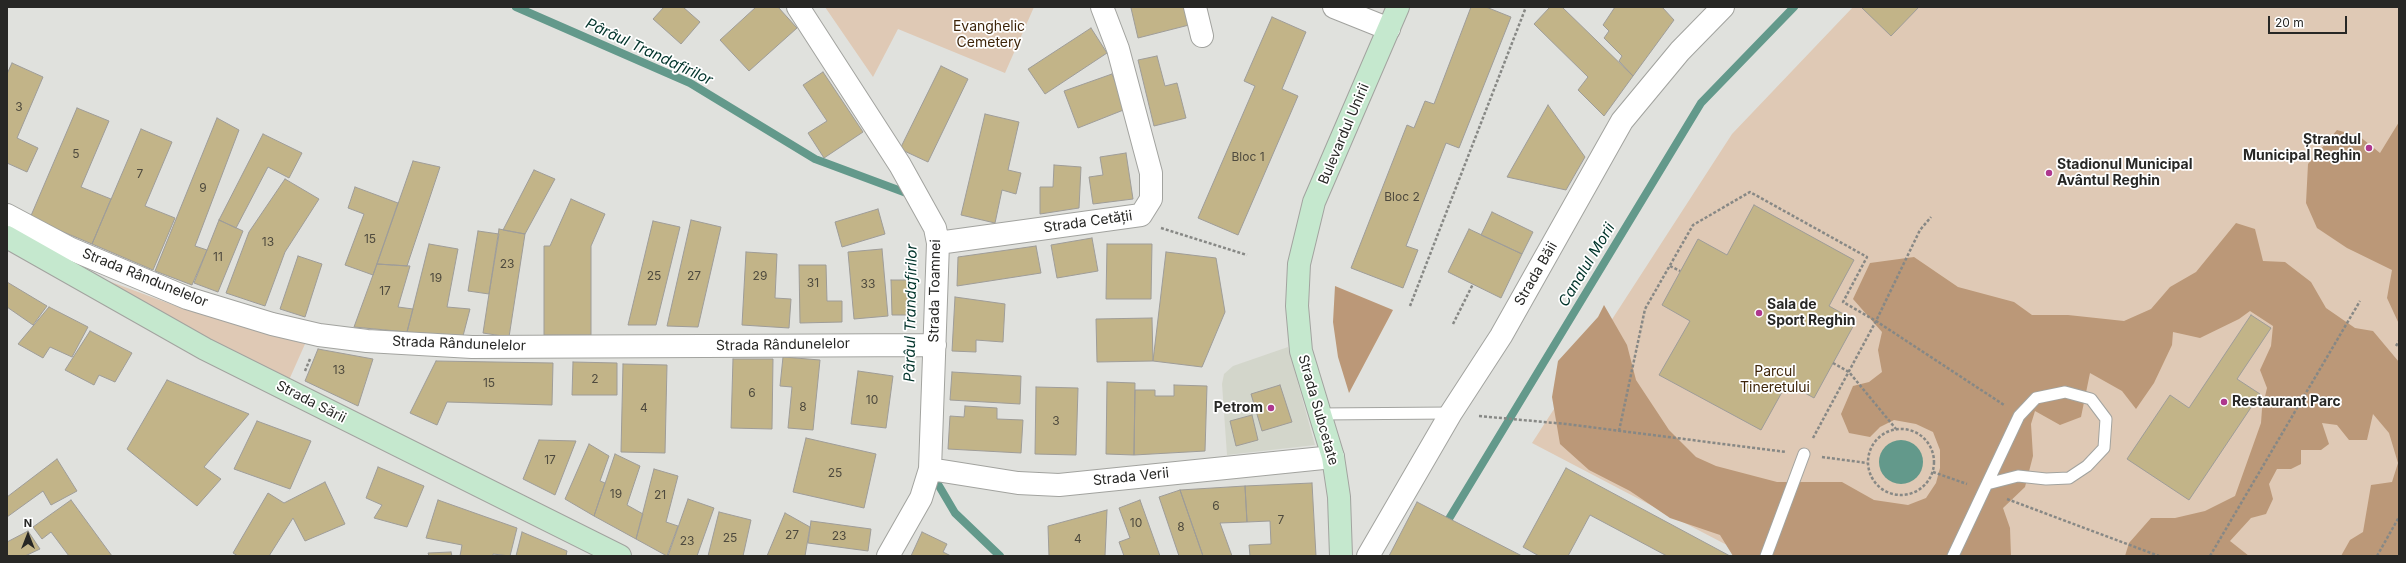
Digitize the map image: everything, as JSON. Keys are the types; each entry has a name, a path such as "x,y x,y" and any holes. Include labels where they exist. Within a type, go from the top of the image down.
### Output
{"street":[{"name":"Strada Toamnei","path":"798,7 900,165 935,228 938,243 924,345 930,469 921,498 888,556"},
{"name":"Strada Cetății","path":"938,243 1141,215 1151,199 1151,173 1118,49 1102,7"},
{"path":"1195,7 1202,36"},
{"path":"1334,7 1389,29"},
{"name":"Bulevardul Unirii","path":"1299,264 1314,202 1398,7"},
{"name":"Strada Băii","path":"1368,556 1451,413 1501,336 1622,121 1680,51 1723,7"},
{"name":"Strada Rândunelelor","path":"7,215 71,249 187,298 272,324 319,335 367,341 472,347 924,345"},
{"name":"Strada Sării","path":"7,237 205,349 620,556"},
{"name":"Strada Subcetate","path":"1299,264 1297,306 1299,338 1304,361 1333,457 1339,497 1341,556"},
{"name":"Strada Verii","path":"930,469 1018,483 1059,485 1333,457"}],"lane":[{"path":"1953,556 1985,487 2019,416 2036,398 2065,392 2091,399 2106,419 2104,448 2087,466 2069,478 2046,480 2018,476 1985,487"},
{"path":"1320,414 1451,413"},
{"path":"1766,556 1804,454"}],"path":[{"path":"1410,306 1526,7"},
{"path":"1618,431 1645,309 1693,225 1750,192 1867,257 1843,302 1876,320 2019,416"},
{"path":"1804,454 1876,320 1920,230 1931,217"},
{"path":"1160,227 1247,255"},
{"path":"1670,266 1680,272"},
{"path":"1453,324 1473,284"},
{"path":"2210,556 2360,301"},
{"path":"2396,346 2399,340"},
{"path":"302,376 311,354"},
{"path":"1833,362 1849,372 1896,429"},
{"path":"1475,415 1566,424 1867,463"},
{"path":"1896,429 1908,429 1918,433 1927,440 1932,450 1933,472 1928,482 1919,490 1908,494 1897,495 1886,492 1876,485 1870,475 1867,463 1869,451 1874,440 1884,433 1896,429"},
{"path":"1933,472 1985,487 2159,556"},
{"path":"2377,556 2399,517"}],"shaded area":[{"name":"Ștrandul Municipal Reghin","path":"2399,122 2399,324 2387,298 2392,270 2347,248 2317,228 2306,203 2308,164 2337,130 2359,136 2380,153"},
{"path":"2236,223 2255,229 2263,261 2285,262 2311,282 2326,308 2355,328 2373,331 2399,362 2399,556 2341,556 2350,540 2363,532 2371,485 2392,482 2398,463 2389,433 2373,414 2367,440 2349,440 2337,425 2322,423 2329,444 2321,450 2301,450 2301,464 2291,469 2277,469 2269,484 2273,499 2266,514 2251,518 2230,541 2249,556 2125,556 2129,543 2151,518 2175,518 2205,511 2235,496 2261,423 2262,409 2267,388 2260,370 2271,346 2273,326 2250,311 2239,319 2200,338 2173,332 2172,345 2154,383 2136,409 2122,391 2090,373 2081,417 2060,425 2035,411 2031,424 2033,456 2025,487 2003,508 2010,528 2011,556 1733,556 1720,535 1670,518 1630,491 1589,470 1560,444 1552,397 1558,361 1598,317 1604,305 1627,345 1636,380 1669,430 1696,457 1716,466 1777,482 1842,482 1874,500 1908,505 1926,498 1936,483 1940,468 1940,450 1933,432 1916,424 1894,420 1880,427 1870,437 1849,433 1841,414 1853,386 1869,382 1882,372 1878,350 1882,332 1853,299 1870,263 1914,257 1958,287 2014,302 2032,315 2068,315 2124,321 2151,309 2170,287 2196,272"},
{"path":"1335,286 1393,310 1349,393 1338,357 1333,322"},
{"path":"1288,347 1315,445 1227,455 1222,384 1224,374 1233,366"},
{"path":"1897,440 1905,440 1910,441 1917,446 1922,453 1922,471 1917,478 1910,483 1897,484 1889,481 1882,474 1879,466 1879,458 1882,450 1889,443"}],"green space":[{"name":"Evanghelic Cemetery","path":"825,7 1034,7 1005,73 898,29 873,77"},
{"name":"Parcul Tineretului","path":"1853,7 2399,7 2399,556 1743,556 1744,554 1532,443 1732,134"},
{"path":"41,256 184,309 305,344 285,389"}],"building":[{"path":"664,7 683,7 700,22 681,44 653,19"},
{"path":"756,7 778,7 797,28 749,71 720,40"},
{"path":"1185,7 1189,25 1138,38 1131,8"},
{"path":"1471,7 1486,7 1511,17 1459,148 1446,143 1406,246 1418,250 1403,288 1351,268 1407,125 1414,128 1425,101 1434,104"},
{"path":"1550,7 1562,7 1633,76 1604,116 1578,90 1588,77 1534,24"},
{"path":"1615,7 1662,7 1674,20 1633,76 1619,61 1622,56 1604,38 1609,31 1603,25"},
{"path":"1861,7 1919,7 1891,36"},
{"path":"1272,17 1306,32 1282,89 1298,96 1238,235 1198,218 1255,86 1244,81"},
{"path":"1091,28 1107,53 1045,94 1028,69"},
{"path":"1157,56 1165,86 1177,83 1186,118 1154,126 1138,60"},
{"path":"12,63 43,77 17,138 38,148 27,172 7,163 7,74"},
{"path":"941,66 968,79 928,162 900,149"},
{"path":"823,72 863,132 824,158 808,133 827,121 803,85"},
{"path":"1112,74 1126,109 1078,128 1064,91"},
{"path":"1548,105 1585,157 1566,190 1507,177"},
{"path":"77,108 109,121 81,187 111,199 92,244 30,218"},
{"path":"985,114 1019,122 1008,170 1021,173 1016,194 1002,190 995,223 961,215"},
{"path":"217,118 239,130 195,246 207,250 192,285 155,271"},
{"path":"141,129 172,142 145,206 175,218 153,270 92,244"},
{"path":"263,134 302,153 289,178 268,167 236,228 219,220"},
{"path":"1126,153 1133,199 1093,204 1089,177 1103,175 1100,157"},
{"path":"413,161 440,167 407,266 377,264"},
{"path":"1054,165 1081,167 1079,208 1040,214 1040,187 1053,187"},
{"path":"534,170 555,179 525,234 503,230"},
{"path":"285,179 319,199 285,252 265,306 226,293 249,232"},
{"path":"355,187 398,203 373,275 345,265 364,214 348,208"},
{"path":"571,199 605,214 591,246 591,335 544,335 544,246 550,246"},
{"name":"Sala de Sport Reghin","path":"1754,205 1854,260 1829,306 1856,321 1814,398 1787,383 1761,430 1659,375 1690,321 1662,305 1698,239 1727,255"},
{"path":"878,209 885,234 842,247 835,222"},
{"path":"1492,212 1533,232 1522,254 1481,235"},
{"path":"219,220 243,231 218,292 194,283"},
{"path":"691,220 721,227 698,327 667,326"},
{"path":"653,221 680,227 656,325 628,325"},
{"path":"499,229 525,234 509,337 483,333"},
{"path":"1469,229 1522,254 1501,298 1448,272"},
{"path":"478,231 499,234 489,294 468,291"},
{"path":"1092,238 1098,271 1057,278 1051,245"},
{"path":"429,244 458,249 447,307 470,309 463,336 407,332"},
{"path":"1107,244 1152,244 1151,299 1106,299"},
{"path":"1036,246 1041,273 957,286 958,257"},
{"path":"882,249 888,316 854,319 848,252"},
{"path":"746,252 777,254 775,298 791,299 789,328 742,325"},
{"path":"1166,252 1216,258 1225,312 1202,367 1153,361"},
{"path":"298,256 322,264 305,317 280,309"},
{"path":"377,264 410,266 398,307 413,309 407,332 354,327"},
{"path":"799,265 826,265 827,301 842,301 842,322 800,323"},
{"path":"891,280 909,280 909,315 892,315"},
{"path":"7,282 47,306 33,325 7,307"},
{"path":"955,297 1005,304 1003,342 976,340 976,352 952,351"},
{"path":"49,307 88,327 72,357 50,347 43,358 18,344"},
{"name":"Restaurant Parc","path":"2251,315 2271,328 2237,379 2260,394 2189,500 2127,459 2170,395 2189,408"},
{"path":"1152,318 1153,361 1097,362 1096,319"},
{"path":"90,331 132,353 115,382 99,375 94,385 65,370"},
{"path":"318,349 373,359 358,406 305,381"},
{"path":"783,357 820,360 813,430 788,428 792,387 780,386"},
{"path":"733,359 773,359 772,429 731,428"},
{"path":"436,361 553,363 552,405 447,402 437,425 410,413"},
{"path":"573,362 617,363 617,395 572,395"},
{"path":"623,364 667,365 665,453 621,452"},
{"path":"858,371 893,376 886,428 851,424"},
{"path":"952,372 1021,376 1020,404 950,400"},
{"path":"167,380 249,414 204,467 221,479 197,506 127,449"},
{"path":"1107,382 1135,383 1134,455 1106,454"},
{"path":"1174,385 1207,386 1205,451 1134,455 1135,390 1155,390 1155,396 1174,396"},
{"name":"Petrom","path":"1280,385 1292,422 1262,431 1251,394"},
{"path":"1036,387 1078,388 1076,455 1035,454"},
{"path":"965,406 997,408 997,419 1023,420 1021,453 948,449 950,416 964,417"},
{"path":"1252,415 1258,440 1236,446 1230,421"},
{"path":"257,421 311,441 290,489 234,469"},
{"path":"806,438 876,454 864,508 793,492"},
{"path":"539,440 576,441 555,495 523,479"},
{"path":"589,444 609,456 600,481 605,483 594,516 565,499"},
{"path":"615,454 640,466 627,505 643,514 636,539 594,516"},
{"path":"57,459 77,491 51,505 43,491 7,517 7,497"},
{"path":"378,467 424,486 407,527 374,518 382,505 366,498"},
{"path":"1566,468 1730,556 1667,556 1590,515 1568,556 1539,556 1523,547"},
{"path":"654,469 678,476 666,522 678,526 667,556 636,539"},
{"path":"325,482 345,524 305,541 293,518 269,556 238,556 233,553 268,493 284,503"},
{"path":"1312,483 1316,556 1250,556 1249,545 1271,544 1270,521 1247,522 1245,486"},
{"path":"1245,486 1247,522 1220,523 1232,556 1203,556 1180,490"},
{"path":"1180,490 1203,556 1179,556 1159,497"},
{"path":"688,499 714,508 697,556 668,556"},
{"path":"71,500 112,556 69,556 51,532 42,539 33,527"},
{"path":"438,500 517,528 510,556 493,554 493,556 460,556 462,545 426,538"},
{"path":"1140,500 1160,556 1124,556 1119,542 1130,538 1119,508"},
{"path":"1417,502 1522,556 1389,556"},
{"path":"1107,510 1105,556 1049,556 1048,526"},
{"path":"719,512 751,520 743,556 708,556"},
{"path":"785,513 810,527 805,556 767,556"},
{"path":"811,521 871,529 868,551 808,543"},
{"path":"28,531 40,549 25,556 7,556 7,542"},
{"path":"522,532 567,551 566,556 516,556"},
{"path":"922,532 947,544 943,552 951,556 911,556"},
{"path":"451,552 452,556 429,556 428,553"}],"waterway":[{"name":"Pârâul Trandafirilor","path":"516,7 690,83 815,159 909,194 910,197"},
{"name":"Canalul Morii","path":"1444,527 1701,103 1794,7"},
{"name":"Pârâul Trandafirilor","path":"932,474 955,513 1000,556"}],"place":[{"name":"Ștrandul Municipal Reghin","path":"2369,148"},
{"name":"Stadionul Municipal Avântul Reghin","path":"2049,173"},
{"name":"Sala de Sport Reghin","path":"1759,313"},
{"name":"Restaurant Parc","path":"2224,402"},
{"name":"Petrom","path":"1271,408"}]}
